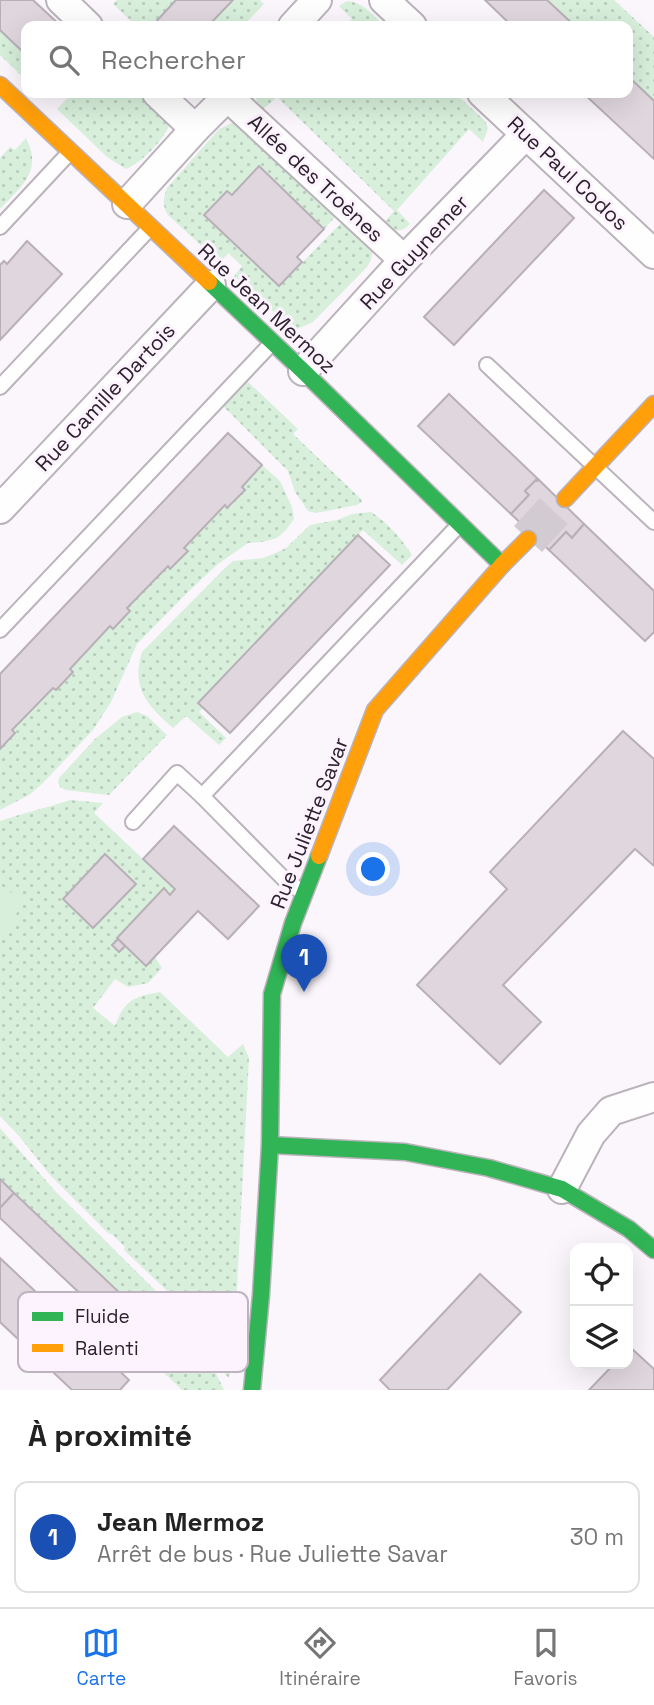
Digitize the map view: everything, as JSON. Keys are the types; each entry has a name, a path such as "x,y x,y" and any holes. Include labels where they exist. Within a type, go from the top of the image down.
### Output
{"street":[{"path":"61,0 83,21"},
{"path":"298,21 317,0"},
{"path":"384,0 407,21"},
{"name":"Rue Jean Mermoz","path":"0,85 303,371 502,565"},
{"path":"162,98 195,129"},
{"path":"127,204 226,98"},
{"name":"Allée des Troènes","path":"232,98 404,260"},
{"name":"Rue Paul Codos","path":"487,98 654,254"},
{"name":"Rue Guynemer","path":"303,371 404,260 526,134"},
{"name":"Rue Camille Dartois","path":"0,509 211,285"},
{"path":"565,499 654,404"},
{"name":"Rue Juliette Savar","path":"252,1390 270,1145 272,994 293,923 375,710 528,539"},
{"path":"562,1189 591,1135 611,1111 654,1097"},
{"path":"270,1145 405,1152 489,1168 562,1189 629,1229 654,1250"}],"lane":[{"path":"0,227 70,152"},
{"path":"0,387 151,227"},
{"path":"0,630 272,342"},
{"path":"487,365 654,522"},
{"path":"202,796 460,524"},
{"path":"133,822 177,773 283,878 303,893"}],"green space":[{"path":"117,0 176,0 157,21 131,21 113,4"},
{"path":"233,0 260,0 264,4 248,21 213,21"},
{"path":"547,0 614,0 654,37 654,101 633,81 633,21 570,21"},
{"path":"347,1 353,2 363,6 380,21 350,21 352,19 339,6"},
{"path":"0,30 21,50 21,75 0,55"},
{"path":"67,98 147,98 170,123 164,136 152,149 126,169 107,157 57,109"},
{"path":"256,98 276,98 262,110"},
{"path":"278,98 460,98 485,121 488,128 483,142 469,129 397,210 410,224 396,230 382,225 394,211"},
{"path":"237,123 337,215 324,229 259,167 232,195 227,191 279,286 343,221 372,251 367,267 313,322 295,330 234,276 242,266 228,253 220,263 168,215 165,208 167,188 219,129"},
{"path":"26,138 31,150 31,169 22,185 0,209 0,158 10,147 15,150"},
{"path":"247,381 298,429 293,434 362,502 316,513 308,511 295,492 288,471 223,406"},
{"path":"262,465 280,481 292,507 294,519 286,530 277,538 248,543 218,564 190,590 137,644 111,702 93,730 42,784 29,795 0,810 0,749 15,733 12,730 53,688 56,690 70,669 110,626 113,628 127,608 168,566 170,568 187,551 184,548 225,505 228,508 245,490 242,487"},
{"path":"371,512 394,531 412,555 402,565 363,530 198,703 203,708 199,712 226,738 219,745 186,716 173,728 149,703 140,686 139,665 142,652 233,561 263,558 286,548 310,525"},
{"path":"137,712 147,716 167,735 109,795 60,787 59,778 95,739 122,717"},
{"path":"70,800 103,803 94,813 175,889 170,895 163,889 112,945 119,952 125,946 146,966 155,957 162,968 148,983 128,987 115,979 93,1008 115,1026 122,1011 131,1001 143,995 160,992 228,1057 243,1044 249,1058 237,1292 168,1292 50,1175 0,1116 0,821"},
{"path":"0,885 22,899 8,937 0,933"},
{"path":"0,1128 55,1191 157,1292 120,1292 0,1179"},
{"path":"163,1372 215,1372 224,1390 182,1390"}],"building":[{"path":"0,0 33,0 56,21 21,21 21,50 0,30"},
{"path":"176,0 233,0 213,21 157,21"},
{"path":"485,0 547,0 570,21 507,21"},
{"path":"633,81 654,101 654,159 588,98 633,98"},
{"path":"259,166 324,229 297,257 302,262 279,286 204,215 227,191 232,195"},
{"path":"544,190 574,218 454,345 424,317"},
{"path":"27,241 62,274 0,340 0,265 4,261 7,264"},
{"path":"449,394 539,480 525,491 529,495 511,514 418,426"},
{"path":"228,433 262,465 242,487 245,490 227,508 225,505 184,548 188,551 170,569 168,566 127,608 130,611 113,629 110,626 70,669 73,672 56,690 53,688 12,730 15,733 0,749 0,674"},
{"path":"536,480 584,524 572,538 566,532 549,550 511,514 529,495 525,491"},
{"path":"584,524 654,591 654,632 645,641 549,550 566,532 572,538"},
{"path":"358,535 390,565 230,733 198,703"},
{"path":"623,731 654,759 654,866 635,849 503,985 541,1022 500,1064 417,985 507,889 490,872"},
{"path":"174,826 259,906 228,939 198,911 146,966 117,938 164,888 170,895 175,889 143,859"},
{"path":"105,854 136,884 93,928 63,899"},
{"path":"118,939 125,946 119,952 112,945"},
{"path":"0,1179 14,1193 0,1208"},
{"path":"14,1193 119,1292 78,1292 0,1218 0,1208"},
{"path":"0,1258 36,1292 18,1292 18,1339 0,1322"},
{"path":"480,1274 521,1312 447,1390 390,1390 380,1380"},
{"path":"633,1350 654,1369 654,1390 589,1390 609,1369 633,1369"},
{"path":"53,1372 121,1372 129,1380 120,1390 72,1390"}],"tunnel":[{"path":"528,539 565,499"}],"traffic: fast":[{"path":"209,282 502,565"},
{"path":"252,1390 270,1145 272,994 293,923 319,856"},
{"path":"270,1145 405,1152 489,1168 562,1189 629,1229 654,1250"}],"traffic: slow":[{"path":"0,85 209,282"},
{"path":"565,499 654,404"},
{"path":"319,856 375,710 528,539"}],"place":[{"name":"Jean Mermoz","path":"304,992"}]}
